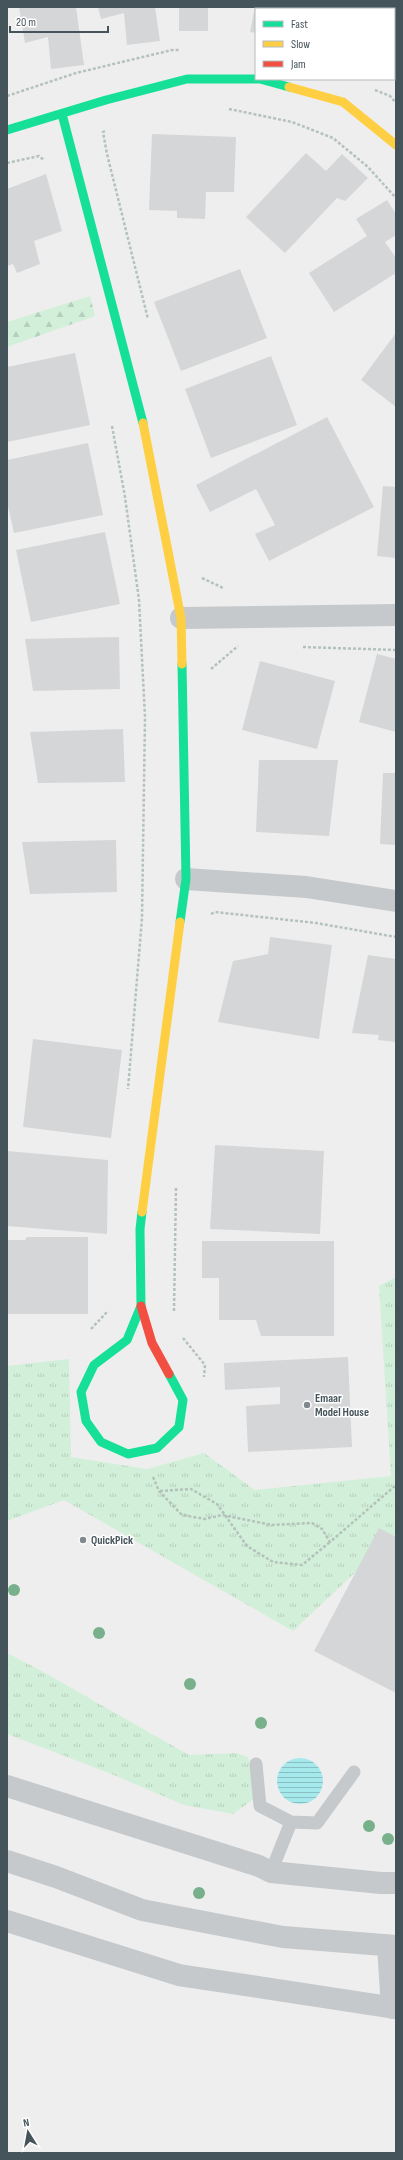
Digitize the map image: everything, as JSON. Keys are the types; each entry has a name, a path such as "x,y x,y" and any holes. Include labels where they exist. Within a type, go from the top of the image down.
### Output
{"street":[{"path":"7,130 187,79 255,79"},
{"path":"264,80 343,102 396,145"},
{"path":"62,114 140,410 181,618 186,879 140,1229 140,1306 152,1343 183,1400 179,1427 157,1448 128,1454 102,1442 86,1421 81,1392 94,1365 127,1340 140,1306"},
{"path":"181,618 396,615"},
{"path":"186,879 306,887 396,901"},
{"path":"7,1786 259,1866 271,1872 381,1883 396,1883"},
{"path":"7,1861 56,1877 142,1910 283,1937 392,1946 394,2008 179,1975 7,1921"}],"lane":[{"path":"256,1764 260,1806 291,1822 317,1823 354,1772"},
{"path":"271,1872 291,1822"}],"path":[{"path":"227,108 292,122 333,138 368,167 396,198"},
{"path":"109,128 103,132 107,154 149,324"},
{"path":"7,162 39,156 45,161"},
{"path":"111,419 125,497 139,600 145,717 142,918 127,1095"},
{"path":"200,577 225,589"},
{"path":"207,672 239,646 246,646"},
{"path":"299,647 396,650"},
{"path":"204,917 216,912 316,924 396,937"},
{"path":"174,1316 176,1183"},
{"path":"87,1334 111,1308"},
{"path":"179,1332 205,1365 204,1380"},
{"path":"150,1470 159,1490 182,1515 206,1518 227,1516 272,1525 312,1523 322,1530 330,1542"},
{"path":"159,1490 192,1489 217,1504 247,1546 273,1562 302,1565 396,1486"}],"green space":[{"path":"90,296 95,316 7,347 7,322"},
{"path":"396,1277 396,1534 293,1631 64,1500 7,1521 7,1366 69,1359 71,1457 147,1469 204,1453 255,1490 391,1476 379,1286"},
{"path":"7,1653 189,1755 236,1753 248,1757 258,1796 233,1814 184,1805 109,1773 7,1734"}],"water":[{"path":"295,1758 305,1758 313,1762 319,1768 323,1776 323,1786 319,1794 313,1800 305,1804 295,1804 287,1800 281,1794 277,1786 277,1776 281,1768 287,1762"}],"building":[{"path":"19,7 76,7 84,65 51,69 48,37 25,43"},
{"path":"98,7 155,7 160,41 127,45 124,13 101,19"},
{"path":"179,7 208,7 208,31 179,31"},
{"path":"255,7 291,7 255,8 255,33 250,32"},
{"path":"396,7 395,39 395,8 344,8"},
{"path":"152,134 236,137 234,192 206,192 205,219 177,218 177,211 149,210"},
{"path":"306,153 326,171 342,154 368,178 345,201 337,198 285,253 246,217"},
{"path":"46,174 62,231 34,241 40,264 17,273 13,264 7,266 7,189"},
{"path":"387,200 396,214 396,235 385,242 396,258 396,273 334,312 309,273 367,236 356,219"},
{"path":"240,269 267,338 181,371 154,302"},
{"path":"396,333 396,407 361,380"},
{"path":"75,353 90,425 7,442 7,367"},
{"path":"271,356 297,425 211,458 185,389"},
{"path":"327,417 374,507 269,561 255,534 275,525 256,489 210,512 196,485"},
{"path":"88,443 103,515 14,533 7,502 7,460"},
{"path":"383,486 396,487 396,558 377,556"},
{"path":"105,532 120,604 31,622 16,550"},
{"path":"119,637 120,689 33,691 25,639"},
{"path":"377,654 396,659 396,732 359,722"},
{"path":"260,661 335,681 317,749 242,730"},
{"path":"123,729 125,782 38,783 30,732"},
{"path":"259,760 338,760 329,836 256,832"},
{"path":"383,773 396,773 396,845 380,844"},
{"path":"116,840 117,892 30,894 22,842"},
{"path":"270,937 332,945 319,1039 218,1022 233,961 268,954"},
{"path":"368,955 396,959 396,1042 378,1040 379,1035 352,1033"},
{"path":"33,1039 122,1050 111,1138 23,1127"},
{"path":"215,1145 324,1151 320,1234 210,1229"},
{"path":"7,1151 108,1160 107,1234 7,1226"},
{"path":"27,1237 88,1237 88,1314 7,1314 7,1240 25,1240"},
{"path":"202,1241 334,1241 334,1336 261,1336 256,1320 219,1320 219,1278 202,1278"},
{"name":"Emaar Model House","path":"348,1357 352,1447 248,1452 246,1406 280,1404 280,1387 225,1390 224,1363"},
{"path":"379,1528 396,1537 396,1693 314,1651"}],"traffic: fast":[{"path":"7,130 106,100 187,79 255,79"},
{"path":"264,80 289,87"},
{"path":"62,114 143,423"},
{"path":"180,922 186,879 182,664"},
{"path":"142,1212 140,1229 141,1306 127,1340 94,1365 81,1392 86,1421 101,1442 128,1454 157,1448 179,1427 183,1400 169,1374"}],"traffic: slow":[{"path":"289,87 343,102 396,145"},
{"path":"143,423 181,618 182,664"},
{"path":"142,1212 180,922"}],"traffic: jam":[{"path":"141,1306 152,1343 169,1374"}],"place":[{"name":"Emaar Model House","path":"307,1405"},
{"name":"QuickPick","path":"83,1540"}]}
